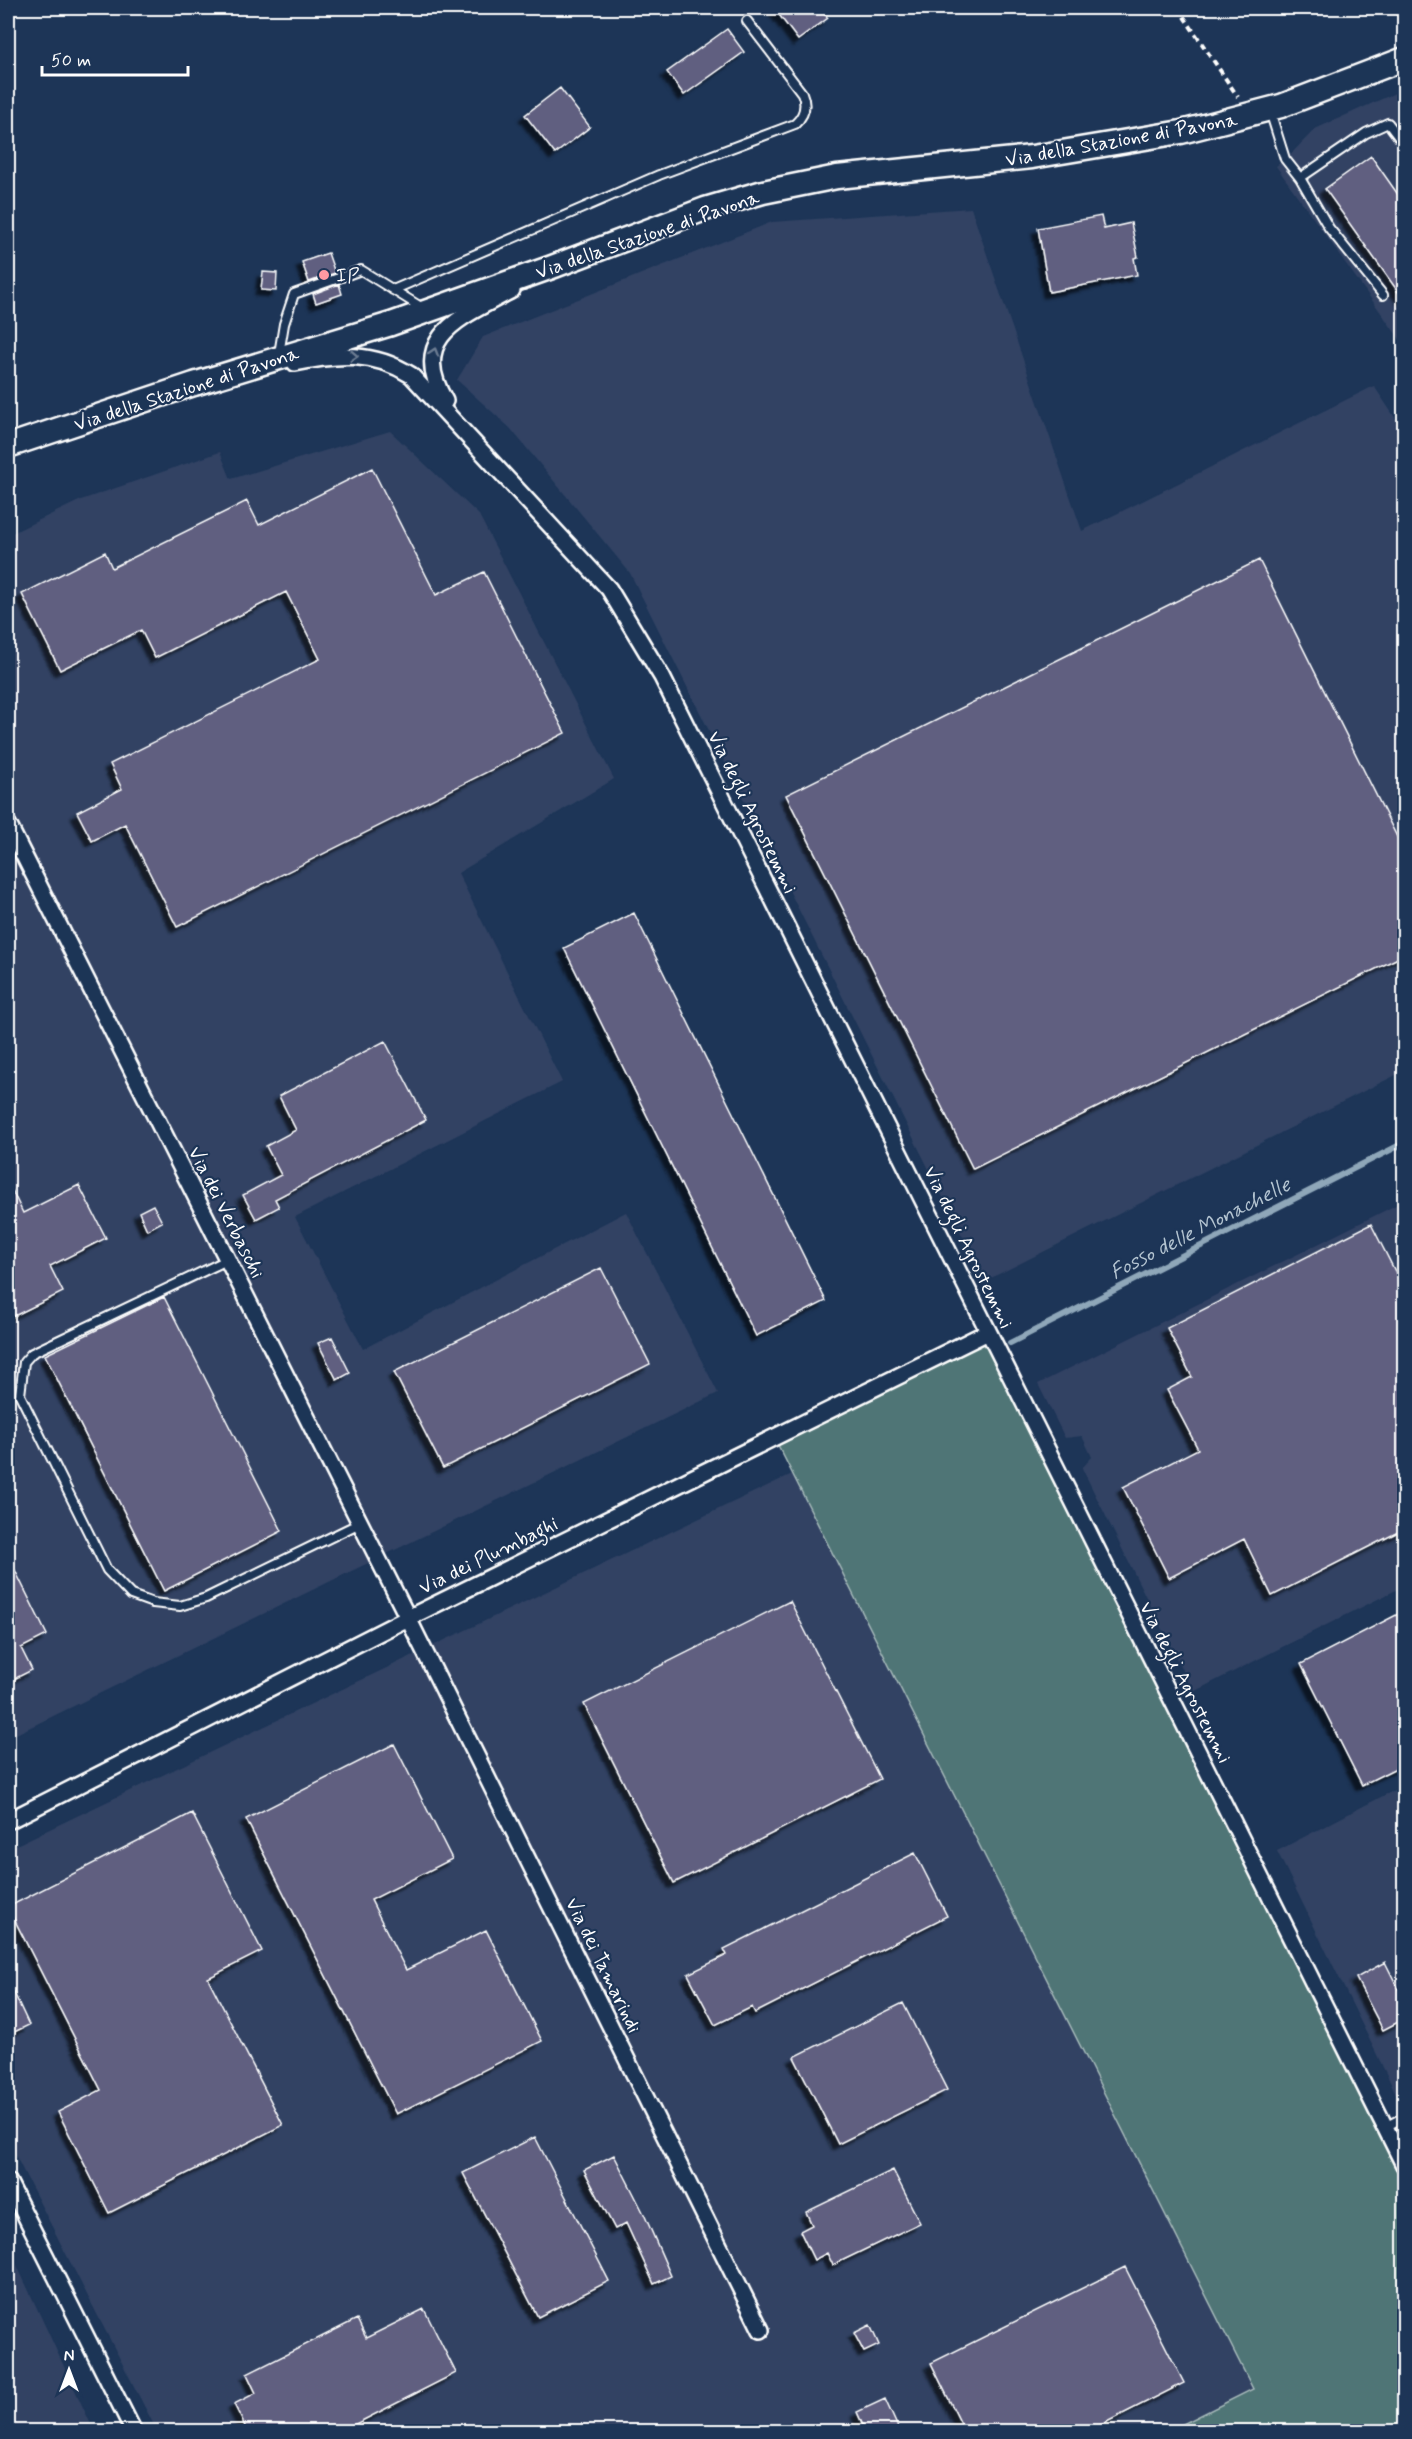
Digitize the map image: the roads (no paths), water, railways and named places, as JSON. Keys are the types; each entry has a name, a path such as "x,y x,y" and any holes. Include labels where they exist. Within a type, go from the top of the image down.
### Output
{"main road":[{"name":"Via della Stazione di Pavona","path":"8,446 194,384 428,311 705,209 808,182 1052,155 1171,134 1260,112 1404,59"}],"street":[{"name":"Via degli Agrostemmi","path":"459,424 434,382 431,356 438,340 466,315 552,267"},
{"name":"Via degli Agrostemmi","path":"194,384 327,357 362,356 394,365 411,375 459,424 609,589 662,677 1404,2165"},
{"name":"Via dei Verbaschi","path":"8,824 408,1618"},
{"name":"Via dei Plumbaghi","path":"8,1821 408,1618 988,1332"},
{"name":"Via dei Tamarindi","path":"408,1618 761,2330"},
{"path":"8,2181 134,2432"}],"lane":[{"path":"393,290 659,175 795,124 804,112 805,99 747,21"},
{"path":"1260,112 1285,159 1300,178 1329,228 1383,295"},
{"path":"1300,178 1366,133 1388,123 1404,144"},
{"path":"278,358 284,324 294,294 361,270 428,311"},
{"path":"227,1260 32,1353 24,1362 20,1395 107,1570 131,1595 153,1603 180,1606 206,1598 360,1523"},
{"path":"1385,2127 1404,2117"}],"waterway":[{"name":"Fosso delle Monachelle","path":"1010,1343 1404,1143"}],"place":[{"name":"IP","path":"324,275"}]}
